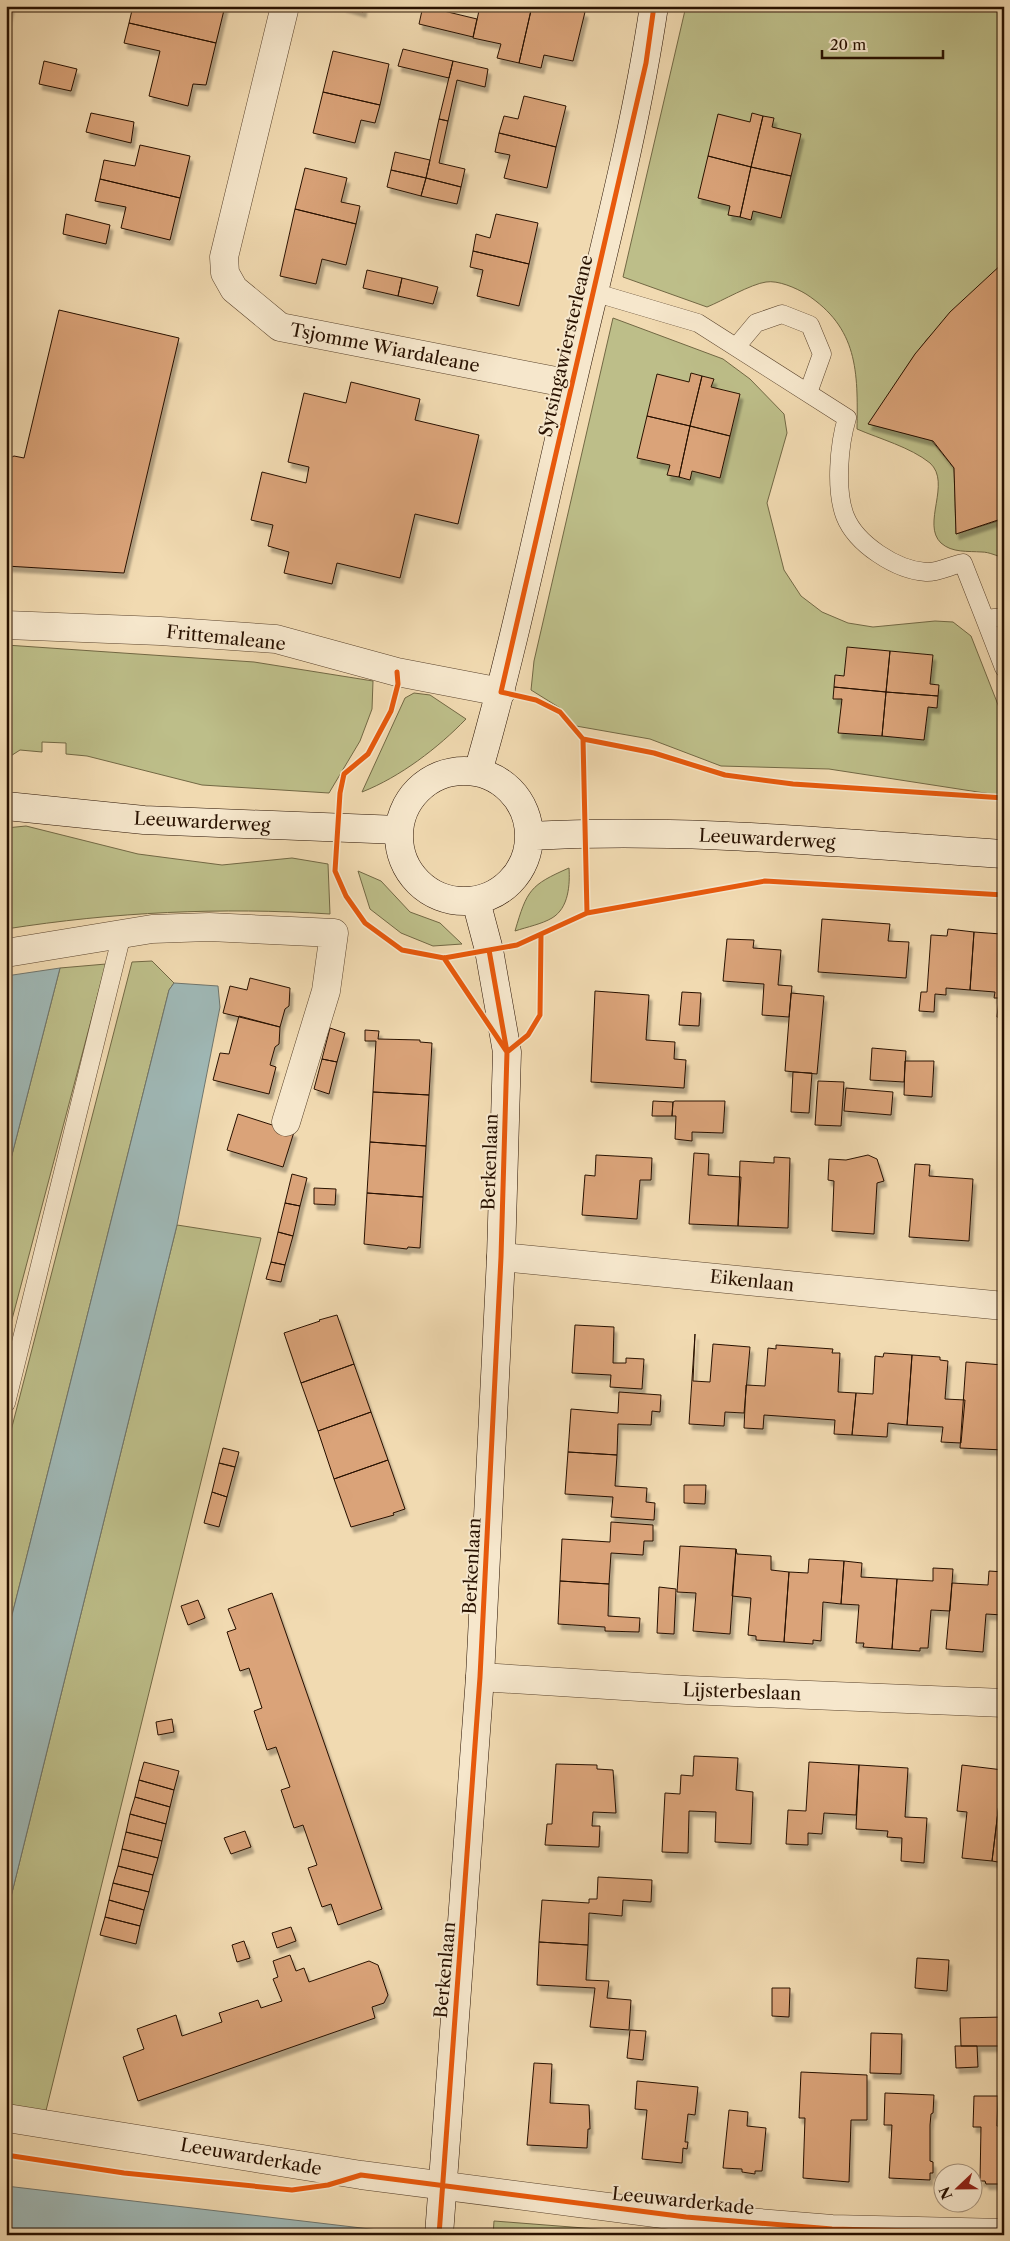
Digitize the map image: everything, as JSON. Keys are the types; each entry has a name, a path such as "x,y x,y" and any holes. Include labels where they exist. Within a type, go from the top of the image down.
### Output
{"street":[{"name":"Tsjomme Wiardaleane","path":"285,6 224,257 224,273 234,288 280,327 572,384"},
{"name":"Sytsingawiersterleane","path":"478,772 501,692 646,63 654,6"},
{"name":"Frittemaleane","path":"6,625 160,631 276,639 398,672 501,692"},
{"path":"450,772 478,772 500,781 517,797 528,818 530,836 521,869 502,890 476,901 446,900 420,885 403,860 399,830 407,804 425,783 450,772"},
{"name":"Leeuwarderweg","path":"6,806 144,820 399,830"},
{"name":"Leeuwarderweg","path":"530,836 586,833 662,833 1004,854"},
{"name":"Berkenlaan","path":"439,2235 480,1676 501,1257 507,1052 489,950 476,901"},
{"path":"6,953 152,929 209,927 334,933 326,991 286,1122"},
{"name":"Eikenlaan","path":"501,1257 1004,1306"},
{"name":"Lijsterbeslaan","path":"480,1676 677,1689 1004,1703"},
{"name":"Leeuwarderkade","path":"7,2118 361,2175 443,2184 696,2218 832,2230 1004,2233"}],"lane":[{"path":"593,292 698,323 847,418 842,433 839,475 845,516 861,540 890,562 927,572 963,562 1004,668"},
{"path":"736,347 756,323 782,314 810,325 822,354 808,392"},
{"path":"985,619 1004,617"},
{"path":"6,1403 122,934"}],"green space":[{"path":"686,6 1004,7 1004,262 928,338 869,424 931,440 954,468 956,534 1004,519 1004,558 985,552 955,550 941,543 936,535 934,525 938,492 936,471 930,463 913,452 857,429 855,370 845,336 836,321 823,307 806,294 781,283 766,282 745,289 707,307 623,277"},
{"path":"613,318 723,359 750,379 784,414 787,433 767,503 784,570 801,596 822,612 848,623 873,627 935,621 953,622 971,636 1004,720 1004,796 829,769 721,766 650,739 576,726 560,708 531,690 534,661"},
{"path":"6,645 254,662 373,681 372,709 360,741 329,793 202,785 87,756 66,754 66,743 42,742 42,752 20,750 6,759"},
{"path":"414,693 430,695 466,719 418,761 376,786 362,792 405,698"},
{"path":"26,826 138,854 222,865 292,858 328,864 330,914 249,911 168,912 46,923 6,929 6,828"},
{"path":"569,868 567,895 558,914 544,922 515,931 523,906 532,890 546,879"},
{"path":"358,871 381,881 410,912 440,923 462,944 433,946 401,933 370,909"},
{"path":"152,961 174,983 169,990 6,1639 6,1450 132,962"},
{"path":"106,964 6,1342 6,1178 60,968"},
{"path":"177,1225 261,1238 40,2135 6,2131 6,1917"},
{"path":"494,2221 674,2235 493,2235"}],"water":[{"path":"60,968 6,1178 6,976"},
{"path":"174,983 218,986 220,1007 177,1225 6,1917 6,1639 169,990"},
{"path":"6,2186 387,2231 387,2235 6,2235"}],"building":[{"path":"6,6 11,6 6,26"},
{"path":"133,6 148,6 169,11 170,6 225,6 216,43 129,23"},
{"path":"343,6 364,6 363,12"},
{"path":"423,6 477,19 473,37 419,24"},
{"path":"480,6 532,6 519,63 497,58 501,44 473,38"},
{"path":"532,6 560,6 585,12 573,61 544,55 541,68 519,63"},
{"path":"129,23 216,43 206,85 193,84 188,106 149,96 160,51 124,43"},
{"path":"403,49 453,61 449,78 398,66"},
{"path":"333,51 389,64 380,105 323,92"},
{"path":"44,61 77,69 71,91 39,84"},
{"path":"453,61 488,69 485,87 457,80 448,121 439,119"},
{"path":"323,92 380,105 375,123 361,120 355,143 313,133"},
{"path":"524,96 566,106 556,147 499,133 504,116 518,119"},
{"path":"91,113 134,122 131,143 86,132"},
{"path":"752,113 763,116 751,167 708,156 718,114 750,122"},
{"path":"763,116 774,118 772,127 801,134 791,176 751,167"},
{"path":"439,119 448,121 439,163 465,169 461,187 426,178"},
{"path":"499,133 556,147 547,188 504,178 510,155 495,152"},
{"path":"140,145 190,156 180,198 100,179 104,160 135,166"},
{"path":"395,152 430,160 426,178 391,170"},
{"path":"708,156 751,167 740,217 728,215 730,206 698,198"},
{"path":"751,167 791,176 781,218 753,211 751,220 740,217"},
{"path":"305,168 347,178 341,202 360,206 356,224 295,209"},
{"path":"391,170 426,178 421,196 387,187"},
{"path":"426,178 461,187 457,204 421,196"},
{"path":"100,179 180,198 170,240 121,228 126,207 95,201"},
{"path":"295,209 356,224 346,265 322,259 316,284 280,276"},
{"path":"66,214 110,225 106,244 63,234"},
{"path":"496,214 538,223 529,264 473,251 476,234 490,238"},
{"path":"473,251 529,264 519,306 477,296 483,270 470,267"},
{"path":"1004,262 1004,518 956,534 954,468 933,441 868,424 915,354 950,312"},
{"path":"367,270 402,278 398,296 363,288"},
{"path":"402,278 438,287 433,304 398,296"},
{"path":"59,310 179,338 124,573 6,566 6,460 14,456 24,458"},
{"path":"691,373 702,376 690,426 647,416 657,374 689,382"},
{"path":"702,376 714,379 711,387 740,394 730,436 690,426"},
{"path":"351,382 420,399 415,420 479,435 458,524 415,514 400,578 337,563 332,584 284,573 289,552 268,546 273,525 251,520 262,472 306,483 309,467 288,462 304,393 346,403"},
{"path":"647,416 690,426 679,477 667,475 670,465 637,458"},
{"path":"690,426 730,436 720,478 692,471 690,480 679,477"},
{"path":"847,647 890,651 886,692 834,687 835,675 844,676"},
{"path":"890,651 933,655 930,684 939,685 938,696 886,692"},
{"path":"834,687 886,692 882,736 838,733 842,699 833,699"},
{"path":"886,692 938,696 937,708 928,707 924,740 882,736"},
{"path":"822,919 890,924 888,941 909,942 906,978 818,972"},
{"path":"948,929 974,932 970,990 946,988 946,995 935,994 934,1012 919,1011 921,992 927,992 931,935 947,936"},
{"path":"974,932 1001,934 1001,940 1004,940 1004,1018 997,1017 999,998 994,998 995,992 970,990"},
{"path":"727,939 754,940 753,948 781,950 778,985 792,986 789,1017 762,1015 764,984 723,981"},
{"path":"250,978 290,988 289,1006 285,1009 280,1027 223,1013 230,986 247,990"},
{"path":"595,991 649,995 646,1040 675,1042 674,1059 686,1060 684,1088 591,1082"},
{"path":"682,992 701,993 699,1026 679,1025"},
{"path":"791,993 824,996 817,1074 785,1071"},
{"path":"239,1016 280,1027 279,1044 275,1047 270,1065 276,1067 269,1094 213,1080 220,1053 229,1054"},
{"path":"330,1028 345,1033 337,1062 322,1059"},
{"path":"365,1030 379,1031 378,1039 420,1040 420,1042 432,1043 429,1095 373,1092 376,1041 365,1041"},
{"path":"872,1048 906,1051 904,1082 870,1080"},
{"path":"322,1059 337,1062 329,1094 314,1089"},
{"path":"905,1061 934,1061 932,1097 904,1095"},
{"path":"793,1072 812,1073 809,1113 791,1112"},
{"path":"818,1081 844,1082 841,1126 815,1125"},
{"path":"846,1088 893,1092 891,1115 844,1111"},
{"path":"373,1092 429,1095 426,1146 370,1142"},
{"path":"653,1101 673,1102 672,1116 652,1116"},
{"path":"725,1101 723,1133 692,1132 692,1141 675,1139 676,1116 672,1116 673,1102"},
{"path":"238,1114 294,1132 283,1167 227,1150"},
{"path":"370,1142 426,1146 423,1197 367,1193"},
{"path":"694,1153 709,1154 708,1175 741,1177 738,1226 689,1224"},
{"path":"596,1155 652,1158 651,1180 640,1180 637,1219 582,1215 585,1175 595,1176"},
{"path":"868,1155 877,1159 884,1181 877,1183 874,1234 832,1231 834,1181 828,1180 829,1159 846,1160"},
{"path":"774,1157 790,1158 788,1228 738,1226 740,1161 774,1163"},
{"path":"915,1164 930,1165 929,1176 973,1179 969,1241 909,1237"},
{"path":"292,1174 307,1178 300,1206 285,1203"},
{"path":"314,1188 336,1189 335,1205 314,1204"},
{"path":"367,1193 423,1197 420,1248 408,1247 407,1249 364,1244"},
{"path":"285,1203 300,1206 293,1236 278,1232"},
{"path":"1004,1213 1004,1244 1001,1244"},
{"path":"278,1232 293,1236 285,1265 271,1262"},
{"path":"271,1262 285,1265 281,1282 266,1279"},
{"path":"337,1315 354,1364 301,1383 284,1333"},
{"path":"575,1325 614,1327 613,1363 626,1363 626,1358 644,1359 642,1389 610,1387 611,1375 572,1373"},
{"path":"695,1334 693,1381 710,1382 713,1344 750,1347 744,1413 725,1412 724,1426 689,1424"},
{"path":"776,1345 833,1349 832,1353 840,1353 838,1392 856,1393 852,1435 834,1434 835,1420 764,1415 763,1429 744,1428 746,1385 765,1386 768,1348 776,1349"},
{"path":"884,1353 912,1355 907,1425 888,1423 887,1437 852,1435 856,1393 873,1394 875,1356 883,1357"},
{"path":"912,1355 940,1357 940,1360 948,1361 945,1399 965,1400 961,1443 941,1442 943,1427 907,1425"},
{"path":"966,1362 1003,1365 1000,1403 1004,1403 1004,1450 960,1448"},
{"path":"354,1364 371,1412 318,1431 301,1383"},
{"path":"619,1392 661,1395 660,1412 652,1411 651,1425 618,1424 617,1455 568,1452 571,1409 618,1413"},
{"path":"371,1412 388,1460 334,1479 318,1431"},
{"path":"223,1448 239,1452 235,1467 219,1463"},
{"path":"568,1452 617,1455 615,1486 647,1488 646,1502 655,1503 654,1520 611,1517 613,1497 565,1494"},
{"path":"388,1460 405,1509 393,1513 394,1515 351,1527 334,1479"},
{"path":"219,1463 235,1467 227,1497 212,1492"},
{"path":"684,1485 706,1485 705,1504 684,1503"},
{"path":"212,1492 227,1497 219,1527 204,1523"},
{"path":"611,1522 653,1525 653,1541 644,1541 643,1555 611,1553 609,1584 560,1581 562,1539 610,1542"},
{"path":"680,1546 736,1549 730,1634 693,1631 696,1593 677,1592"},
{"path":"736,1549 737,1554 771,1556 771,1570 789,1572 784,1642 756,1640 756,1636 748,1635 751,1598 732,1596"},
{"path":"809,1559 844,1561 841,1604 823,1602 821,1641 813,1640 813,1644 784,1642 789,1572 808,1573"},
{"path":"844,1561 862,1563 861,1577 897,1579 892,1649 863,1647 864,1643 856,1643 859,1605 841,1604"},
{"path":"933,1568 953,1569 950,1611 931,1610 928,1648 920,1648 920,1651 892,1649 897,1579 933,1581"},
{"path":"989,1571 1004,1572 1003,1615 986,1614 983,1652 946,1649 952,1583 988,1585"},
{"path":"560,1581 609,1584 608,1616 640,1618 639,1632 605,1631 605,1627 558,1624"},
{"path":"659,1587 676,1589 674,1634 657,1633"},
{"path":"272,1593 382,1909 338,1925 331,1904 322,1907 308,1868 317,1865 303,1825 294,1828 281,1790 290,1787 276,1747 267,1750 254,1711 262,1708 249,1668 240,1671 227,1632 236,1629 228,1609"},
{"path":"1004,1596 1004,1631 1001,1630"},
{"path":"198,1600 205,1618 188,1625 181,1606"},
{"path":"172,1719 174,1732 158,1735 156,1722"},
{"path":"694,1756 738,1758 736,1790 753,1792 751,1844 715,1842 716,1812 689,1811 688,1853 662,1852 665,1793 680,1794 681,1775 693,1776"},
{"path":"144,1762 179,1771 174,1790 139,1780"},
{"path":"809,1762 859,1765 856,1815 824,1813 822,1834 808,1833 808,1845 786,1844 788,1810 806,1811"},
{"path":"556,1764 597,1765 597,1769 613,1770 616,1813 593,1812 592,1826 600,1826 599,1847 545,1845 547,1824 552,1824"},
{"path":"859,1765 908,1768 905,1817 927,1818 924,1863 901,1861 902,1838 887,1837 888,1831 856,1829"},
{"path":"962,1765 1003,1770 992,1861 962,1858 967,1812 957,1811"},
{"path":"1004,1770 1004,1863 992,1861"},
{"path":"139,1780 174,1790 170,1807 135,1797"},
{"path":"135,1797 170,1807 166,1824 130,1814"},
{"path":"130,1814 166,1824 162,1841 126,1832"},
{"path":"245,1831 251,1847 231,1854 224,1838"},
{"path":"126,1832 162,1841 158,1858 122,1849"},
{"path":"122,1849 158,1858 153,1875 118,1866"},
{"path":"118,1866 153,1875 149,1892 113,1883"},
{"path":"598,1877 652,1880 651,1902 623,1900 622,1916 589,1913 588,1945 539,1942 542,1900 589,1903 589,1899 597,1899"},
{"path":"113,1883 149,1892 144,1910 109,1900"},
{"path":"109,1900 144,1910 140,1926 105,1917"},
{"path":"105,1917 140,1926 136,1944 100,1935"},
{"path":"291,1927 296,1941 277,1948 272,1933"},
{"path":"244,1941 250,1958 237,1962 232,1945"},
{"path":"539,1942 588,1945 586,1980 609,1981 607,1998 631,2000 629,2030 590,2027 595,1988 537,1985"},
{"path":"290,1955 296,1971 304,1968 309,1982 369,1961 378,1965 388,1995 384,2003 372,2007 375,2018 138,2101 123,2057 144,2049 137,2029 176,2015 182,2036 222,2022 219,2013 258,2000 261,2008 282,2001 273,1979 278,1977 273,1961"},
{"path":"917,1958 949,1960 947,1991 915,1988"},
{"path":"772,1988 790,1988 789,2017 772,2016"},
{"path":"1004,2017 1004,2046 961,2046 960,2018"},
{"path":"630,2030 646,2031 643,2060 627,2058"},
{"path":"871,2033 902,2034 901,2074 870,2073"},
{"path":"955,2046 977,2046 978,2067 956,2068"},
{"path":"534,2063 552,2064 550,2103 589,2105 590,2129 588,2129 587,2148 527,2145"},
{"path":"801,2072 867,2075 867,2120 851,2120 849,2182 803,2178 805,2118 799,2118"},
{"path":"637,2081 698,2087 695,2115 688,2114 685,2142 688,2142 687,2149 683,2148 682,2163 642,2159 647,2110 635,2109"},
{"path":"885,2093 934,2095 930,2125 930,2161 933,2164 930,2180 889,2178 892,2125 884,2125"},
{"path":"974,2096 998,2096 997,2126 1004,2127 1004,2182 986,2184 985,2181 982,2181 981,2127 973,2127"},
{"path":"729,2110 748,2112 747,2126 766,2128 762,2171 755,2171 755,2174 742,2172 742,2169 723,2168"}],"cycle path":[{"path":"654,6 646,63 501,692 536,700 560,712 583,739 654,753 725,775 793,784 1004,798"},
{"path":"397,672 398,684 391,711 368,754 344,774 340,793 335,871 346,896 365,923 402,950 444,958 517,945 587,913 765,881 1004,895"},
{"path":"583,739 587,913"},
{"path":"444,958 507,1052 528,1035 540,1015 541,935"},
{"path":"439,2235 480,1677 501,1257 507,1052 489,950"},
{"path":"6,2155 124,2173 292,2190 328,2185 361,2175 686,2217 832,2229 1004,2233"}]}
